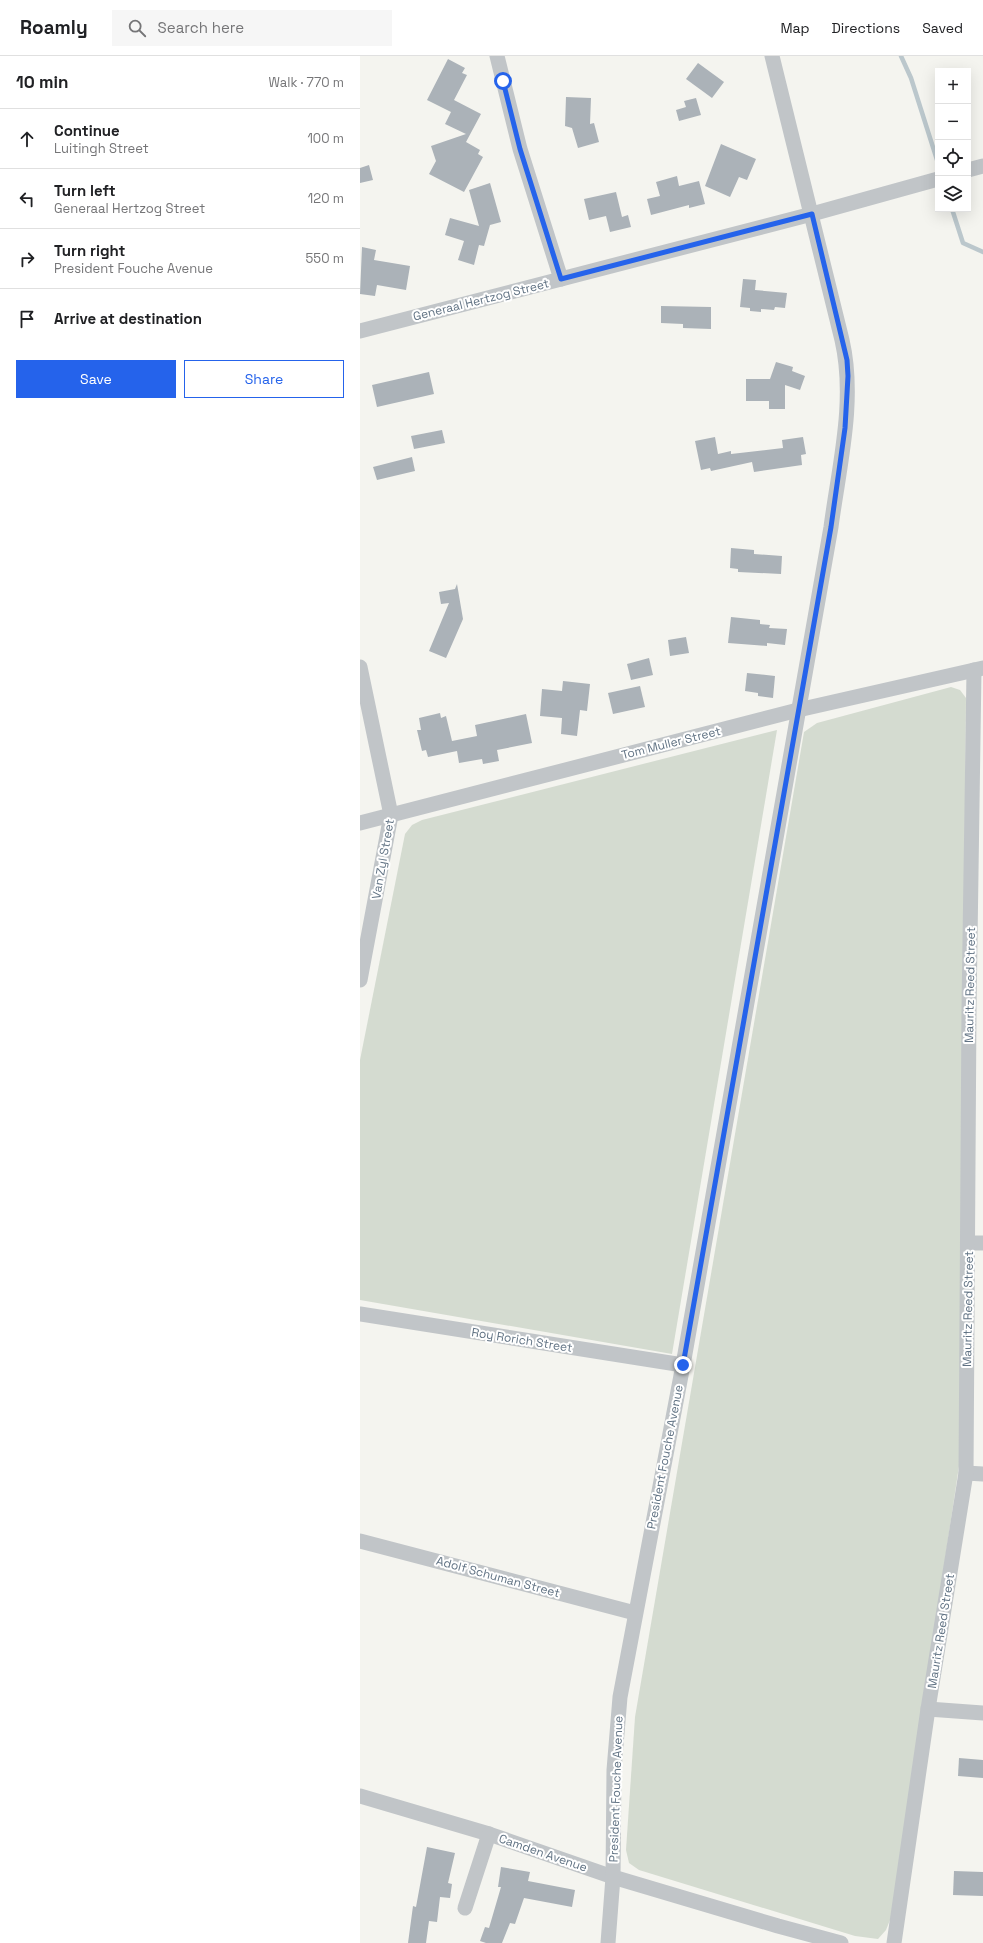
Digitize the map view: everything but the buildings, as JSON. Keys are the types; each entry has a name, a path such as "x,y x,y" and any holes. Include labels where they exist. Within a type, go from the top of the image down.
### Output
{"street":[{"path":"497,56 520,149 561,279"},
{"name":"President Fouche Avenue","path":"608,1943 613,1877 614,1770 620,1697 683,1365 831,527 848,393 847,360 772,56"},
{"path":"971,169 983,166"},
{"name":"Generaal Hertzog Street","path":"360,331 812,214 935,180"},
{"name":"Van Zyl Street","path":"360,667 391,815 360,980"},
{"name":"Tom Muller Street","path":"360,823 798,710 979,669"},
{"name":"Mauritz Reed Street","path":"894,1943 928,1709 966,1473 976,1243 976,1008 979,669"},
{"name":"Roy Rorich Street","path":"360,1314 683,1365"},
{"path":"966,1473 983,1474"},
{"name":"Adolf Schuman Street","path":"360,1541 635,1613"},
{"path":"928,1709 983,1713"},
{"name":"Camden Avenue","path":"360,1796 489,1834 613,1877 841,1943"},
{"path":"466,1908 489,1834"}],"shaded area":[{"path":"951,687 960,690 966,698 959,1466 892,1915 886,1930 878,1939 855,1936 639,1870 629,1863 626,1850 635,1717 804,732 817,723"},
{"path":"777,730 672,1354 360,1300 360,1060 405,834 412,825 422,820"}],"waterway":[{"path":"901,56 911,78 935,154"},
{"path":"953,212 963,243 983,252"}],"route":[{"path":"503,81 520,149 561,279 812,214 847,360 848,393 845,428 831,527 683,1365"}]}
